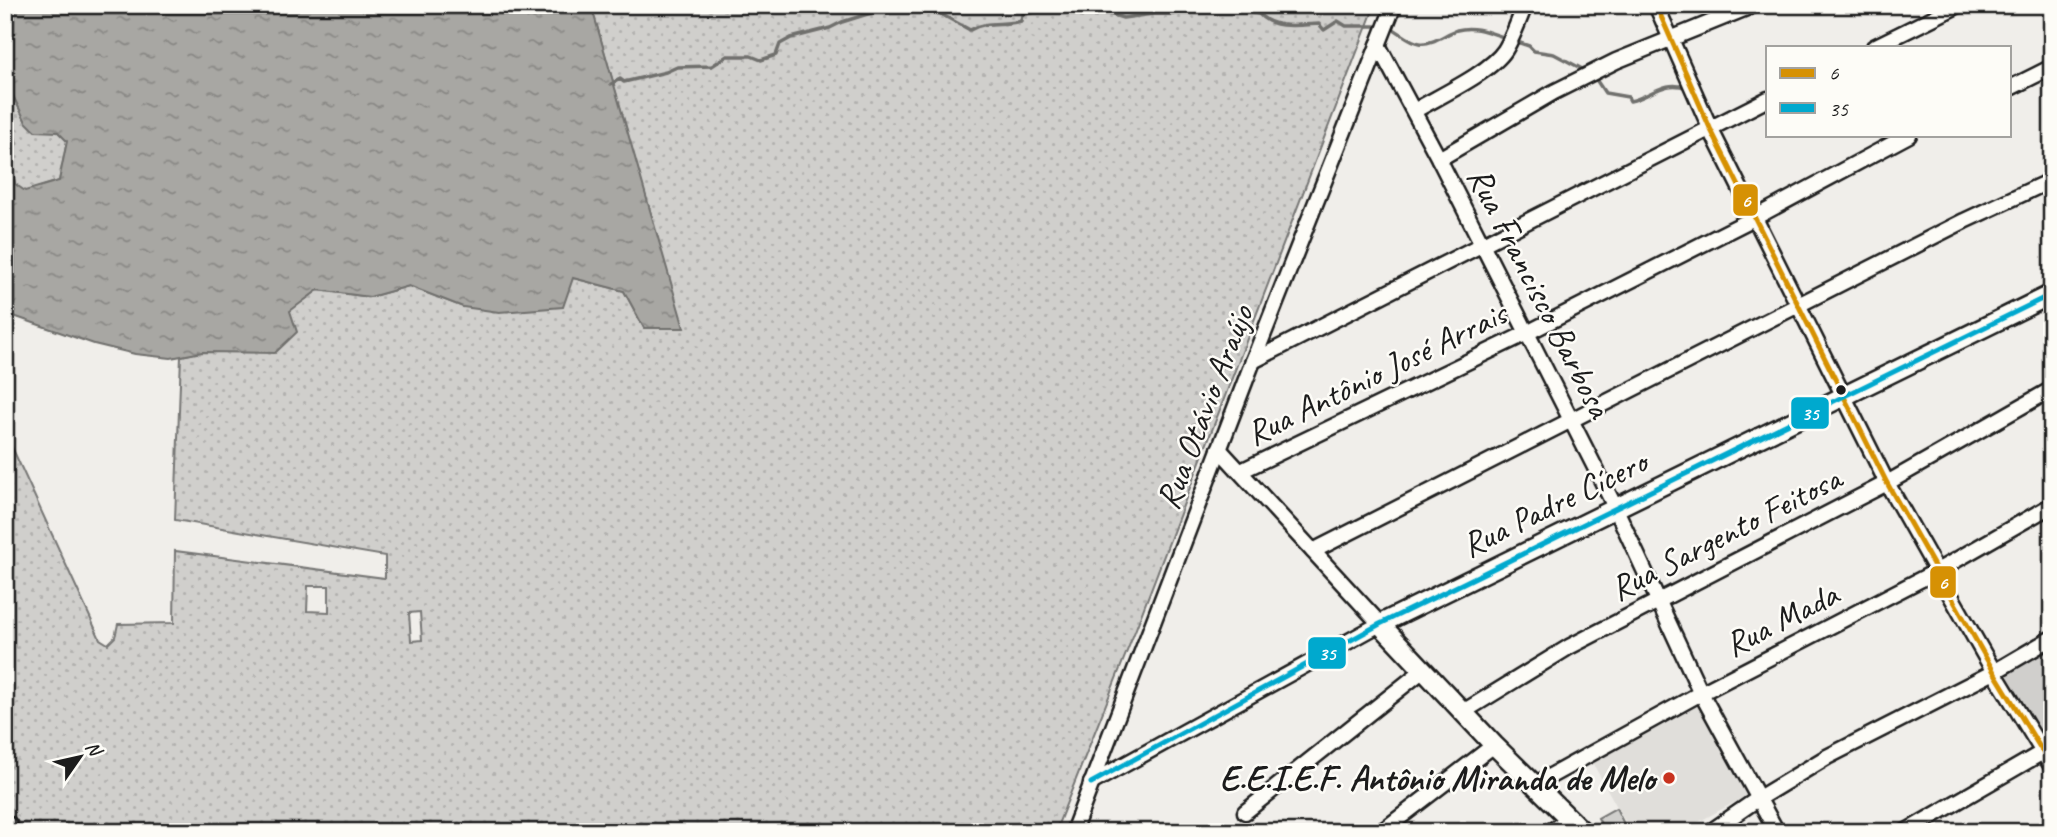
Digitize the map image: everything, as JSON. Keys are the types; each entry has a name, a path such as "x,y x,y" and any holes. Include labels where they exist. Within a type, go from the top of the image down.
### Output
{"street":[{"name":"Rua Otávio Araújo","path":"1073,832 1253,361 1394,5"},
{"path":"1414,111 1496,60 1505,50 1525,5"},
{"path":"1656,5 1710,128 1887,484 1994,673 2052,767"},
{"path":"1439,159 1554,92 1616,61 1754,5"},
{"path":"1876,46 1959,5"},
{"name":"Rua Francisco Barbosa","path":"1378,44 1615,508 1701,693 1777,832"},
{"path":"2011,88 2052,67"},
{"path":"1253,361 1766,100"},
{"name":"Rua Antônio José Arrais","path":"1241,471 1527,333 1754,218 1907,136"},
{"path":"1313,551 1964,221 2052,180"},
{"name":"Rua Padre Cícero","path":"1091,783 1380,624 2052,294"},
{"name":"Rua Sargento Feitosa","path":"1463,712 1570,647 1887,484 2052,389"},
{"path":"1219,449 1422,671 1583,832"},
{"name":"Rua Mada","path":"1536,784 1701,693 1937,571 2052,505"},
{"path":"1710,832 1759,798 1828,757 1994,673 2052,638"},
{"path":"1245,811 1422,671"},
{"path":"1381,832 1494,745"},
{"path":"1905,832 2043,752"},
{"path":"1550,832 1570,818"}],"shaded area":[{"path":"591,5 1375,5 1055,832 5,832 5,432 100,639 108,644 115,637 118,624 174,623 175,551 385,578 385,556 175,520 181,356 235,339 288,311 318,290 370,297 409,286 463,307 573,278 624,291 644,328 683,328","holes":["308,586 329,586 329,612 307,611","420,612 422,640 411,641 409,613"]},
{"path":"5,80 26,122 58,132 67,141 59,181 25,192 15,184 11,162 16,143 5,111"},
{"path":"2052,645 2052,755 2002,675"},
{"name":"E.E.I.E.F. Antônio Miranda de Melo","path":"1698,704 1746,796 1680,832 1631,832 1591,760"},
{"path":"1616,808 1628,832 1605,832 1598,818"}],"water":[{"path":"5,5 591,5 684,328 644,328 624,291 573,278 563,307 499,312 463,307 409,286 370,297 318,290 290,311 297,332 275,353 202,352 171,358 135,354 94,344 5,313 5,111 16,143 11,162 15,184 25,191 59,181 67,141 58,132 35,131 26,122 5,80"}],"waterway":[{"path":"611,84 620,79 624,82 677,67 712,66 727,56 751,56 761,60 776,55 780,44 791,38 830,28 893,6 939,13 970,30 982,25 1021,21 1022,15 1038,11 1063,11 1072,6 1084,6 1123,18 1173,14 1175,5"},
{"path":"1214,5 1259,14 1279,24 1319,24 1324,30 1338,21 1346,26 1382,26"},
{"path":"1390,27 1420,43 1470,28 1506,38"},
{"path":"1514,41 1529,46 1534,51 1554,54 1586,71"},
{"path":"1595,78 1605,93 1628,97 1630,101 1664,87 1687,88"}],"transit line":[{"name":"6","path":"1656,5 1710,128 1887,483 1994,672 2052,767"},
{"name":"35","path":"1091,783 1380,624 2052,294"}],"place":[{"name":"E.E.I.E.F. Antônio Miranda de Melo","path":"1669,778"}]}
